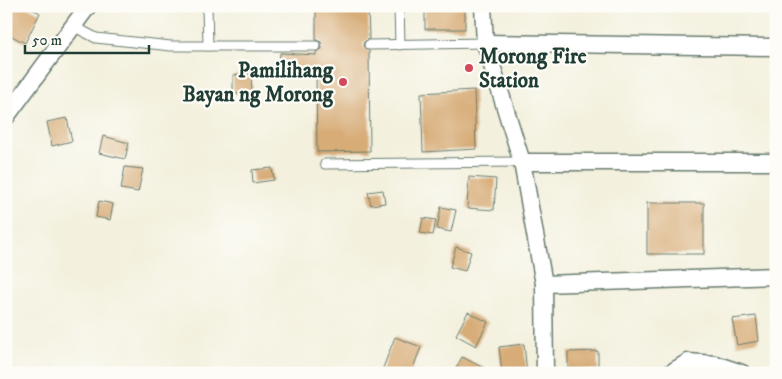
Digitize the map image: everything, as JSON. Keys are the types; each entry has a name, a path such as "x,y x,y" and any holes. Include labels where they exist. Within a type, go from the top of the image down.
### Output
{"street":[{"path":"6,117 88,6"},
{"path":"482,6 485,43 522,162 544,284 545,373"},
{"path":"485,43 776,48"},
{"path":"522,162 776,162"},
{"path":"544,284 776,276"},
{"path":"670,373 688,362 715,364 742,373"}],"lane":[{"path":"207,6 208,46"},
{"path":"399,6 400,45"},
{"path":"72,26 96,38 171,46 316,46"},
{"path":"368,45 485,43"},
{"path":"325,164 428,161 522,162"}],"building":[{"path":"10,6 26,6 40,13 25,43 6,33 6,14"},
{"name":"Pamilihang Bayan ng Morong","path":"316,6 368,6 369,39 364,42 363,46 369,51 370,151 317,152 316,71 279,69 280,53 316,55 316,52 322,49 321,42 316,40"},
{"path":"425,6 465,6 465,29 425,29"},
{"path":"251,73 252,93 233,94 233,75"},
{"path":"474,90 476,149 423,152 421,93"},
{"path":"67,118 72,141 52,146 47,122"},
{"path":"103,136 129,143 125,159 99,153"},
{"path":"125,167 143,169 138,192 121,189"},
{"path":"272,168 274,180 253,183 252,170"},
{"path":"469,177 496,179 494,210 467,208"},
{"path":"383,190 385,203 371,205 368,192"},
{"path":"99,201 113,204 110,220 96,217"},
{"path":"647,203 704,203 704,254 647,254"},
{"path":"441,207 456,210 451,232 437,229"},
{"path":"423,218 436,220 433,235 420,233"},
{"path":"456,247 471,252 465,271 450,267"},
{"path":"468,312 488,322 476,346 456,335"},
{"path":"756,316 759,341 737,345 732,319"},
{"path":"395,337 421,347 411,373 381,373"},
{"path":"524,344 527,373 502,373 499,347"},
{"path":"598,351 598,370 568,371 568,352"},
{"path":"462,357 494,373 454,373"}],"place":[{"name":"Morong Fire Station","path":"469,68"},
{"name":"Pamilihang Bayan ng Morong","path":"343,82"}]}
